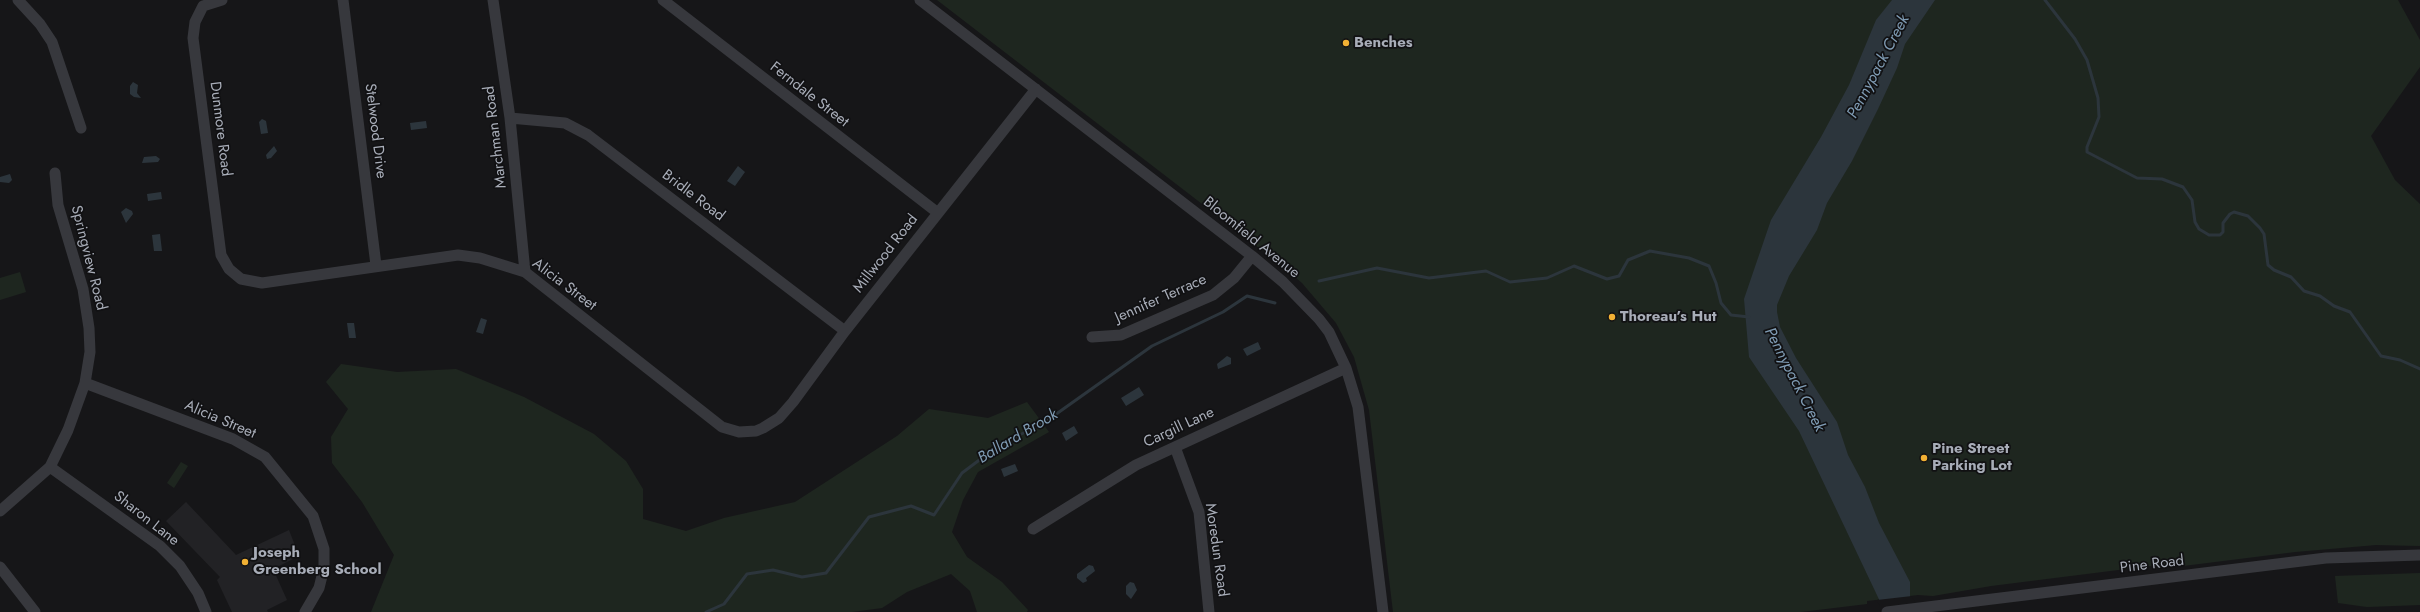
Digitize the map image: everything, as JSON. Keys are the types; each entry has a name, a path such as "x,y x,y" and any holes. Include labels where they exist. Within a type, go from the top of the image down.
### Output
{"street":[{"path":"18,0 40,24 52,42 81,128"},
{"name":"Stelwood Drive","path":"343,0 376,266"},
{"name":"Marchman Road","path":"493,0 510,118 525,272"},
{"name":"Ferndale Street","path":"663,0 938,213"},
{"name":"Bloomfield Avenue","path":"920,0 1252,256 1312,310 1329,332 1346,368 1358,407 1383,612"},
{"name":"Dunmore Road","path":"219,1 203,6 195,22 193,38 221,255 229,269"},
{"name":"Millwood Road","path":"756,431 779,418 793,402 845,331 1036,89"},
{"name":"Bridle Road","path":"510,118 565,123 588,135 845,331"},
{"name":"Springview Road","path":"0,511 50,467 68,430 85,383 90,352 89,328 83,289 58,205 55,173"},
{"name":"Alicia Street","path":"229,269 241,279 262,282 458,255 480,258 525,272 722,427 740,432 756,431"},
{"name":"Jennifer Terrace","path":"1092,337 1121,335 1213,295 1234,278 1252,256"},
{"name":"Cargill Lane","path":"1032,529 1136,465 1346,368"},
{"name":"Alicia Street","path":"85,383 233,438 265,458 314,516 324,549 324,568 319,588 305,612"},
{"name":"Moredun Road","path":"1175,447 1199,512 1209,612"},
{"name":"Sharon Lane","path":"50,467 160,546 180,566 198,593 206,612"},
{"name":"Pine Road","path":"1887,612 2326,558 2420,555"},
{"path":"0,568 35,612"}],"shaded area":[{"path":"937,0 2398,0 2420,40 2420,67 2371,136 2395,180 2420,204 2420,546 2376,545 2295,552 2183,566 2150,566 1991,586 1933,596 1918,595 1867,601 1867,604 1801,612 1393,612 1369,410 1354,357 1336,323 1302,283 1271,257"},
{"path":"20,272 26,292 0,300 0,278"},
{"path":"341,364 397,372 456,369 524,397 594,434 626,461 643,489 643,519 686,531 724,518 795,502 897,436 929,409 988,418 1027,402 1049,432 978,472 963,500 952,532 967,557 1002,582 1028,610 1027,612 977,612 970,591 951,574 907,592 882,608 852,612 371,612 394,555 362,502 332,463 331,437 348,409 326,382"},
{"path":"181,462 188,466 174,488 167,483"},
{"name":"Joseph Greenberg School","path":"186,502 236,555 289,530 299,556 273,569 287,600 267,610 268,612 232,612 217,580 220,577 166,521"},
{"path":"2420,573 2420,605 2367,607 2338,603 2335,576"}],"water":[{"name":"Pennypack Creek","path":"1892,0 1935,0 1905,44 1897,68 1852,161 1827,203 1817,230 1789,276 1777,305 1777,312 1780,327 1796,358 1837,422 1848,455 1865,487 1879,523 1910,582 1910,596 1917,612 1885,612 1799,431 1749,357 1744,299 1771,220 1821,137 1849,85 1876,20"},
{"path":"133,82 138,85 137,93 141,98 134,97 130,94 130,86"},
{"path":"262,119 266,121 268,133 261,134 259,122"},
{"path":"426,121 427,128 411,130 410,123"},
{"path":"274,146 277,151 271,158 267,159 266,155"},
{"path":"156,156 160,159 158,162 142,163 144,157"},
{"path":"738,166 745,172 735,186 727,181"},
{"path":"10,174 12,180 9,183 0,182 0,177"},
{"path":"161,192 162,199 148,201 147,194"},
{"path":"126,208 132,211 133,214 126,223 121,212"},
{"path":"160,234 162,251 154,251 152,235"},
{"path":"481,318 487,320 483,334 476,332"},
{"path":"347,323 354,323 356,338 349,338"},
{"path":"1258,342 1261,349 1247,356 1243,349"},
{"path":"1227,356 1231,358 1231,364 1218,369 1217,364"},
{"path":"1139,387 1144,395 1126,406 1121,398"},
{"path":"1074,426 1078,433 1066,441 1062,433"},
{"path":"1015,464 1018,471 1004,477 1001,469"},
{"path":"1089,565 1093,566 1095,571 1086,578 1087,581 1083,583 1077,578 1077,574"},
{"path":"1130,582 1134,583 1137,590 1131,599 1126,594 1126,586"}],"pier":[{"path":"1912,596 1919,612 1882,612 1877,600"}],"waterway":[{"path":"2045,0 2075,39 2087,60 2098,98 2099,117 2087,147 2087,152 2137,178 2162,179 2183,187 2192,200 2195,222 2199,229 2209,235 2220,235 2223,232 2223,223 2230,214 2234,212 2248,216 2264,234 2268,265 2274,270 2291,277 2304,291 2320,296 2334,306 2350,312 2381,356 2400,360 2420,369"},
{"name":"Ballard Brook","path":"1319,281 1377,268 1429,278 1486,271 1510,282 1547,278 1574,266 1607,279 1619,276 1628,260 1650,251 1689,258 1709,266 1716,283 1721,303 1731,315 1749,317"},
{"name":"Ballard Brook","path":"706,612 724,604 747,574 773,570 802,577 826,573 869,517 911,506 934,515 962,473 998,446 1045,422 1152,346 1223,312 1247,296 1275,303"}],"place":[{"name":"Benches","path":"1346,43"},
{"name":"Thoreau’s Hut","path":"1612,317"},
{"name":"Pine Street Parking Lot","path":"1924,458"},
{"name":"Joseph Greenberg School","path":"245,562"}]}
